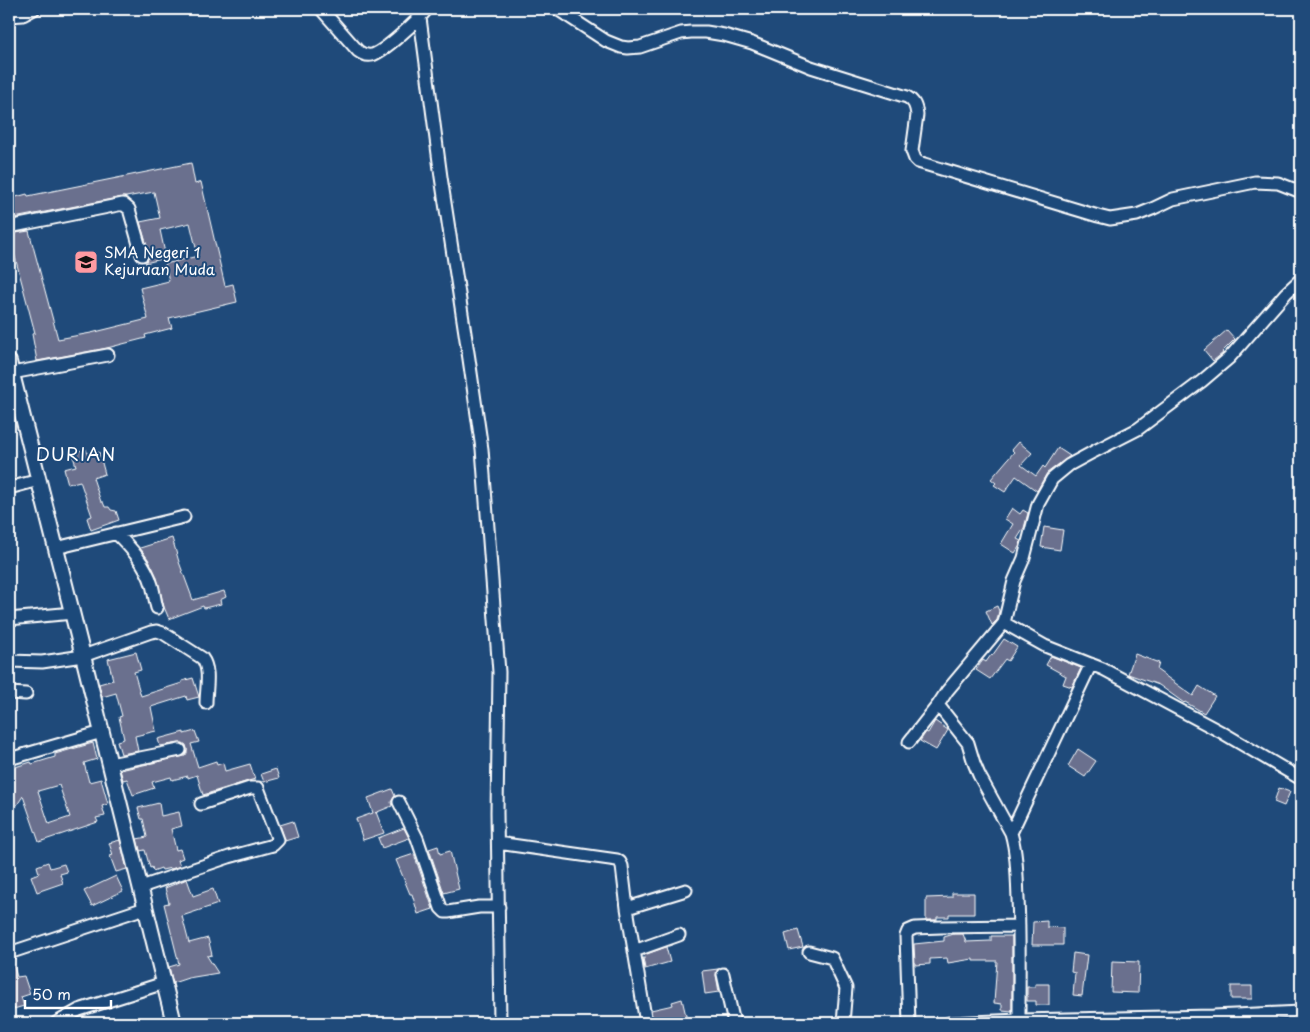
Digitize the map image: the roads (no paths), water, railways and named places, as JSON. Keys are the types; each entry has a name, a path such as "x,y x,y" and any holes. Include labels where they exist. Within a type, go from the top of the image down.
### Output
{"main road":[{"path":"10,368 84,656 174,1023"}],"street":[{"path":"9,16 23,15 34,9"},
{"path":"321,9 358,50 366,55 376,54 423,13"},
{"path":"556,9 606,41 621,47 640,47 681,34 706,32 752,43 811,66 907,97 915,104 917,115 912,151 918,162 1110,219 1137,215 1152,210 1173,199 1255,182 1278,183 1301,192"},
{"path":"423,13 441,177 482,449 499,672 496,812 500,1023"},
{"path":"9,227 122,204 129,209 142,254"},
{"path":"909,742 947,691 1004,623 1014,581 1024,558 1038,504 1052,479 1069,465 1138,429 1202,382 1229,358 1286,293 1301,279"},
{"path":"10,368 108,355"},
{"path":"9,488 39,480"},
{"path":"56,548 184,517"},
{"path":"116,533 133,550 147,572 152,584 157,608"},
{"path":"9,619 72,613"},
{"path":"1004,623 1045,646 1102,669 1223,733 1301,779"},
{"path":"9,661 42,662 84,656 157,631 202,658 207,671 206,704"},
{"path":"1011,833 1091,664"},
{"path":"9,693 26,694"},
{"path":"938,705 968,743 979,775 1011,833 1017,871 1019,1020"},
{"path":"9,759 102,732"},
{"path":"110,764 180,750"},
{"path":"141,887 229,856 274,845 278,840 258,788 250,788 201,804"},
{"path":"398,802 417,838 443,910 453,912 479,907 498,907"},
{"path":"498,843 617,860 620,862 646,1023"},
{"path":"626,908 686,890"},
{"path":"9,953 145,908"},
{"path":"909,1023 906,936 908,931 915,928 1019,926"},
{"path":"634,950 679,935"},
{"path":"809,952 832,958 844,982 846,992 842,1023"},
{"path":"723,974 734,1023"},
{"path":"56,1023 79,1010 164,983"},
{"path":"949,1023 1301,1012"}],"place":[{"name":"SMA Negeri 1 Kejuruan Muda","path":"86,262"}],"district":[{"name":"DURIAN","path":"76,455"}]}
